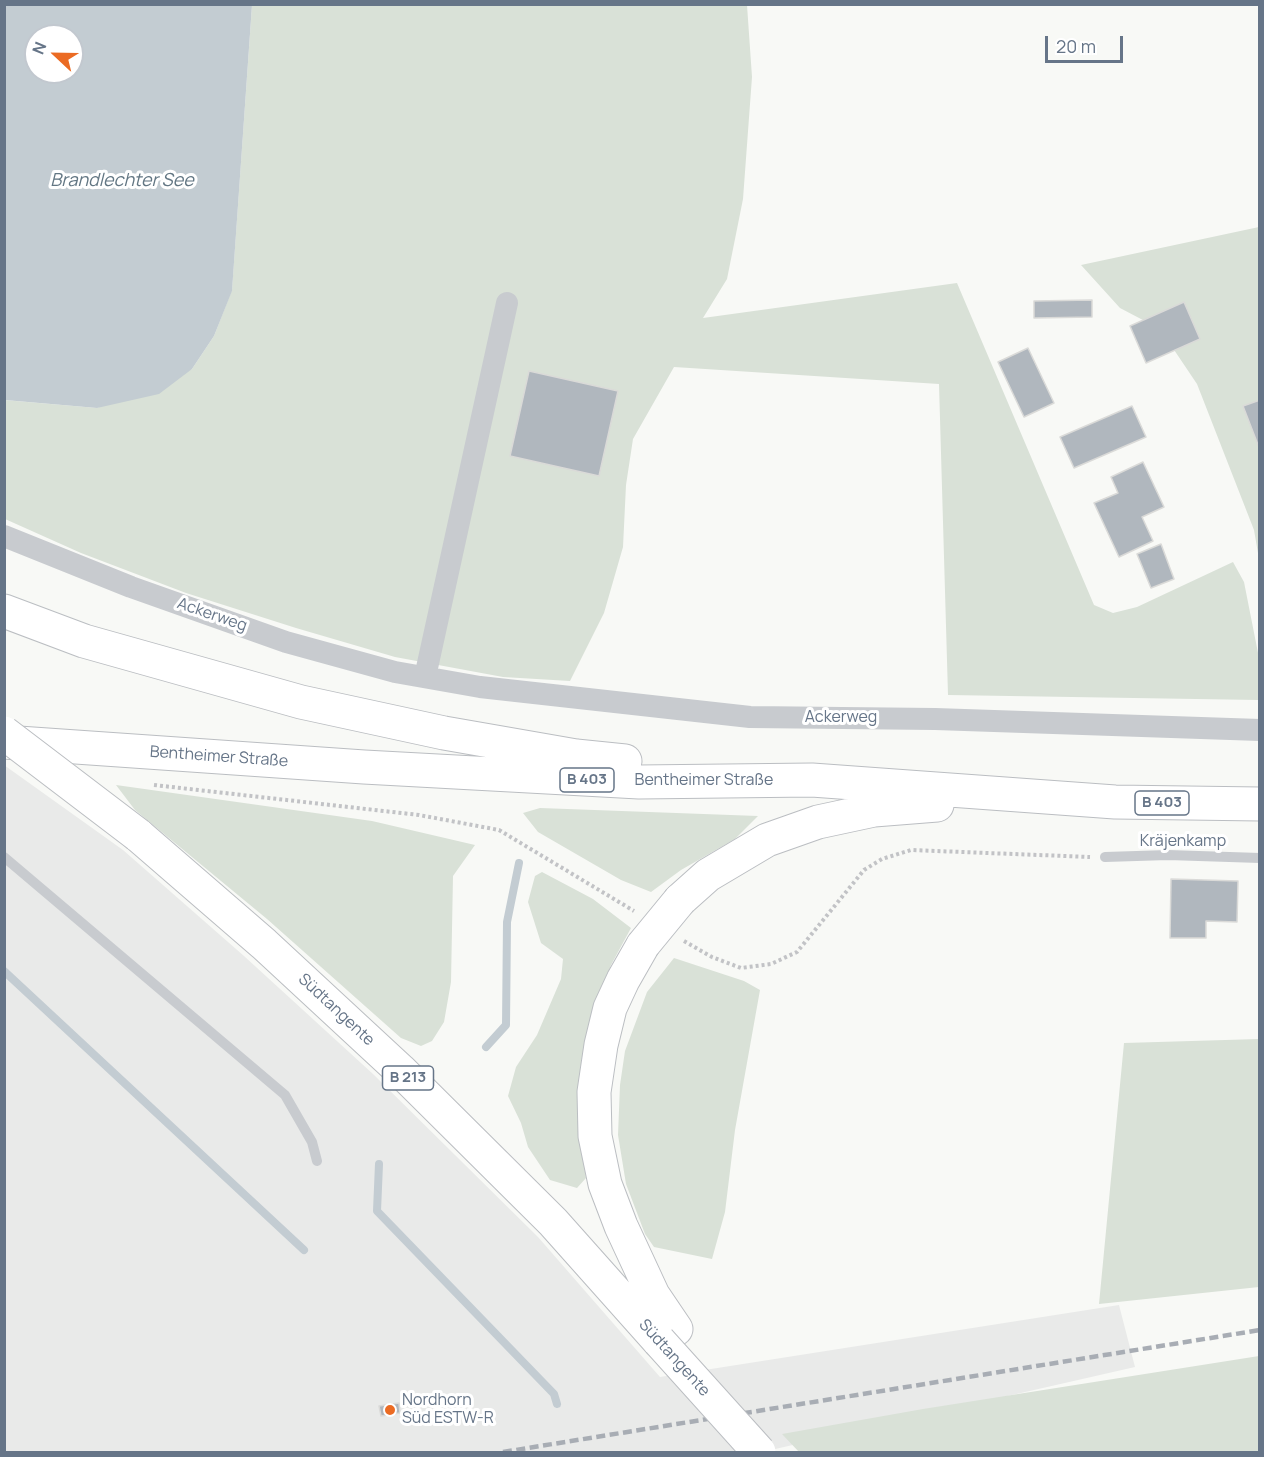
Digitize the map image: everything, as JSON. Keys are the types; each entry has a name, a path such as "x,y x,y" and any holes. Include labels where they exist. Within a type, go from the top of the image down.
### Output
{"main road":[{"path":"4,611 84,641 194,674 301,702 444,733 576,756 812,780"},
{"name":"Südtangente","path":"4,733 138,835 264,944 400,1070 667,1335"},
{"name":"Bentheimer Straße","path":"4,742 364,768 639,782 812,780 1115,802 1260,804"},
{"path":"759,1452 667,1335 653,1295 604,1184 595,1136 594,1092 601,1045 610,1008 623,980 643,945 680,900 708,875 767,840 818,822 874,810 1064,797"}],"street":[{"path":"425,678 507,303"},
{"name":"Ackerweg","path":"4,536 131,587 286,642 395,672 480,687 750,717 935,718 1260,730"}],"lane":[{"name":"Kräjenkamp","path":"1106,857 1168,855 1260,858"},
{"path":"4,857 285,1095 312,1142 317,1161"}],"path":[{"path":"146,784 419,815 499,830 636,912"},
{"path":"677,937 712,957 741,968 771,964 796,952 864,870 882,859 911,850 1106,857"}],"shaded area":[{"path":"252,5 747,5 752,77 743,199 727,279 703,318 957,283 1094,605 1113,613 1137,607 1233,562 1244,582 1259,658 1258,700 948,695 939,384 674,367 633,439 626,485 623,547 604,613 570,681 503,677 395,657 186,593 81,553 5,519 4,400 97,408 192,369 214,336 232,290"},
{"path":"1259,227 1259,559 1254,530 1197,384 1160,329 1120,308 1081,265"},
{"path":"4,765 123,850 373,1074 538,1237 660,1377 1119,1305 1135,1367 762,1452 5,1452"},
{"path":"116,785 372,821 475,845 453,876 451,982 444,1022 432,1041 421,1046 401,1038 267,919 135,810"},
{"path":"540,808 758,816 735,839 681,870 651,892 621,880 538,832 523,813"},
{"path":"542,872 593,899 631,928 611,965 590,1023 582,1057 577,1094 578,1125 586,1178 577,1188 550,1180 528,1147 521,1123 508,1096 516,1067 537,1035 561,979 563,959 541,943 528,902 535,876"},
{"path":"674,958 744,981 760,990 735,1130 725,1212 712,1259 654,1247 645,1234 626,1184 618,1135 620,1085 625,1051 647,992"},
{"path":"1259,1039 1259,1287 1099,1304 1124,1043"},
{"path":"1259,1356 1259,1452 799,1452 782,1434 923,1409"}],"water":[{"name":"Brandlechter See","path":"4,5 252,5 232,291 214,336 192,369 159,394 97,408 5,400"}],"building":[{"path":"1092,300 1092,317 1034,318 1034,301"},
{"path":"1184,302 1200,339 1146,363 1130,326"},
{"path":"1028,348 1054,403 1024,417 998,362"},
{"path":"529,371 618,391 599,476 510,456"},
{"path":"1260,400 1260,450 1243,406"},
{"path":"1132,406 1146,437 1074,468 1060,437"},
{"path":"1143,462 1164,507 1142,517 1153,541 1119,557 1094,503 1118,493 1111,477"},
{"path":"1161,544 1174,579 1151,588 1137,554"},
{"path":"1171,879 1238,881 1237,922 1206,921 1206,938 1170,938"},
{"name":"Nordhorn Süd ESTW-R","path":"399,1403 400,1413 381,1416 379,1406"}],"waterway":[{"path":"486,1047 506,1025 507,922 519,863"},
{"path":"4,971 304,1250"},
{"path":"379,1164 377,1211 554,1394 557,1404"}],"railway":[{"path":"503,1452 1260,1330"}],"place":[{"name":"Nordhorn Süd ESTW-R","path":"390,1410"}]}
